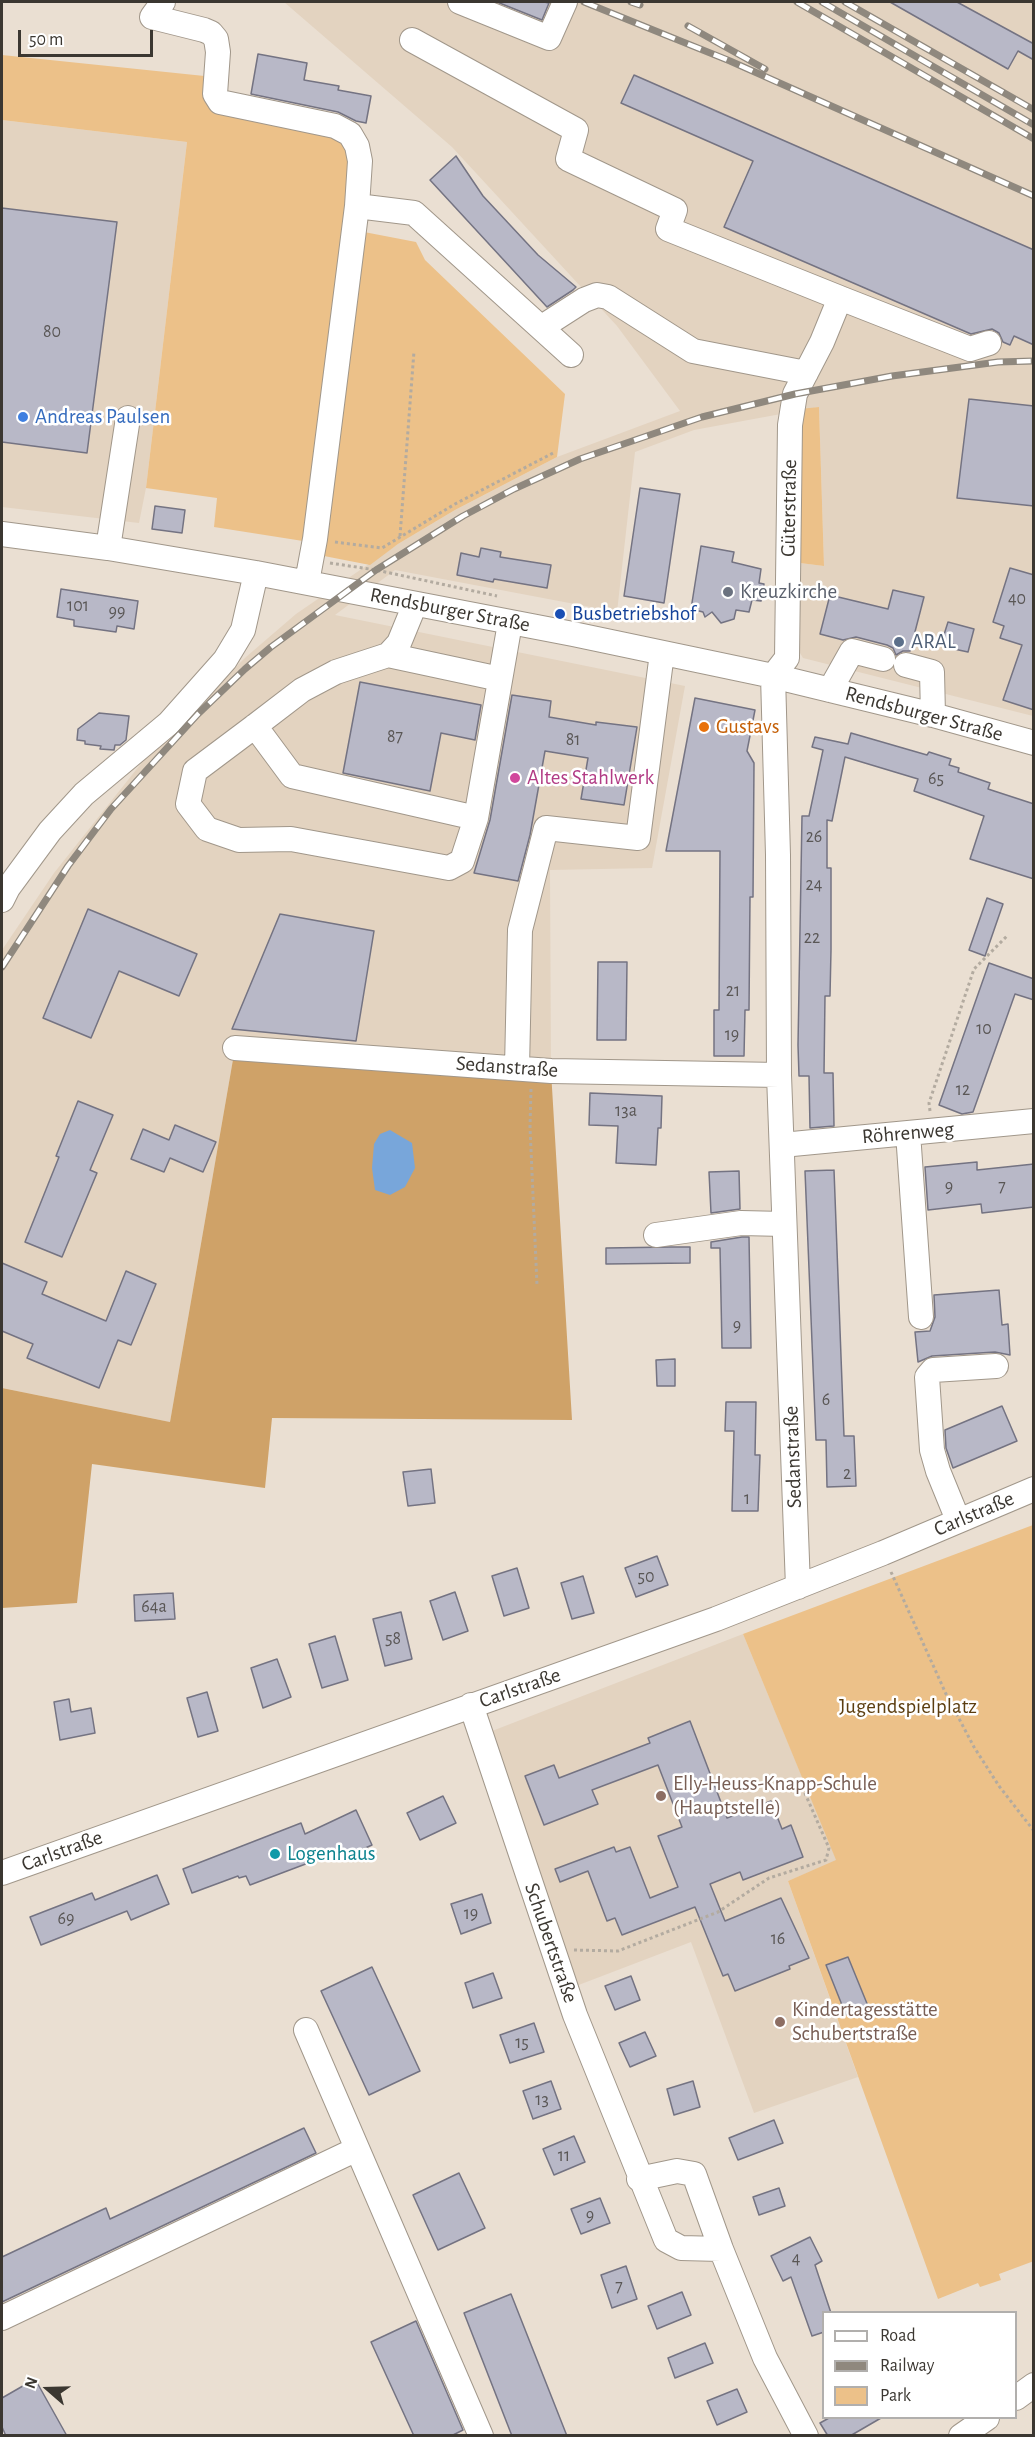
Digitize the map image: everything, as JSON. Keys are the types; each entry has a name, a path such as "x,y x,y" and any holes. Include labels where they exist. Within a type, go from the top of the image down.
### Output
{"street":[{"path":"163,2 152,17 204,30 216,39 218,52 216,94 220,102 335,126 350,134 357,146 360,161 357,206 315,539 307,582"},
{"path":"460,2 549,38 565,2"},
{"path":"412,40 576,130 568,159 675,210 668,229 970,350 988,343"},
{"path":"357,206 414,213 571,355"},
{"path":"542,327 584,300 597,295 608,297 693,351 806,373"},
{"name":"Güterstraße","path":"773,676 787,658 790,426 795,394 822,342 840,298"},
{"path":"108,548 128,418"},
{"name":"Rendsburger Straße","path":"2,534 108,548 307,582 662,653 773,676 933,715 1034,743"},
{"path":"2,900 50,831 77,801 169,723 225,660 243,630 256,573"},
{"path":"415,604 399,643 388,655 336,672 302,690 195,771 188,804 207,829 239,840 291,839 449,868 462,861 476,818 510,623"},
{"path":"830,690 852,651 883,659"},
{"path":"524,1069 520,930 546,828 638,838 662,653"},
{"path":"388,655 500,678"},
{"path":"906,665 932,672 933,715"},
{"name":"Sedanstraße","path":"773,676 778,855 779,1075 798,1587"},
{"path":"255,726 292,776 476,818"},
{"name":"Sedanstraße","path":"235,1048 524,1069 779,1075"},
{"name":"Röhrenweg","path":"782,1145 1034,1121"},
{"path":"908,1133 921,1317"},
{"path":"656,1235 741,1223 784,1224"},
{"path":"958,1520 932,1450 927,1377 933,1370 996,1366"},
{"name":"Carlstraße","path":"2,1873 716,1618 883,1553 1034,1489"},
{"name":"Schubertstraße","path":"471,1705 575,2015 639,2179 666,2240 681,2248 721,2249"},
{"path":"306,2030 481,2436"},
{"path":"2,2318 357,2149"},
{"path":"639,2179 677,2171 694,2174 721,2249 765,2358 806,2436"},
{"path":"1017,2397 1034,2385"},
{"path":"961,2436 986,2419"}],"path":[{"path":"400,536 414,351"},
{"path":"315,539 382,548 455,504 555,452"},
{"path":"933,1131 929,1103 974,969 1008,935"},
{"path":"524,1069 530,1127 537,1285"},
{"path":"883,1553 946,1694 965,1729 999,1786 1034,1831"},
{"path":"552,1948 596,1952 618,1951 718,1912 769,1878 826,1860 829,1848 800,1782"}],"shaded area":[{"path":"284,2 1033,2 1033,716 803,658 800,653 800,563 824,566 819,407 694,430 635,452 617,612 395,570 335,615 685,686 652,868 550,870 551,1071 235,1048 170,1422 2,1388 2,950 54,873 155,746 246,657 296,614 398,544 455,510 557,457 680,411 617,326 452,147"},
{"path":"2,120 187,142 146,488 139,523 2,507"},
{"path":"235,1048 551,1071 572,1420 272,1418 265,1488 92,1464 77,1603 2,1608 2,1388 170,1422"},
{"name":"Elly-Heuss-Knapp-Schule (Hauptstelle)","path":"743,1634 837,1861 788,1881 858,2077 754,2113 691,1942 576,1986 492,1731"}],"green space":[{"path":"2,55 214,77 214,94 341,131 354,172 303,541 214,527 217,498 146,488 187,142 2,120"},
{"path":"364,232 416,242 425,260 565,394 557,457 455,510 398,544 370,565 319,555"},
{"path":"819,407 824,566 800,563 800,409"},
{"name":"Jugendspielplatz","path":"1033,1525 1034,2261 999,2274 1001,2280 980,2287 978,2283 938,2299 788,1881 836,1860 743,1634"}],"water":[{"path":"390,1130 412,1143 415,1168 405,1187 390,1195 375,1190 372,1168 374,1144 380,1134"}],"building":[{"path":"497,2 544,2 549,3 542,20"},
{"path":"890,2 957,2 1034,44 1034,60 1018,51 1008,69"},
{"path":"258,54 307,63 304,80 339,86 338,90 371,96 366,123 338,112 251,94"},
{"path":"634,75 1034,250 1034,345 1014,336 1010,345 1003,342 999,333 992,329 971,334 724,227 753,161 621,103"},
{"path":"456,156 483,196 538,255 576,287 573,290 547,307 430,180"},
{"path":"2,208 117,222 87,453 2,442"},
{"path":"969,399 1034,406 1034,506 957,498"},
{"path":"640,488 680,494 664,603 624,596"},
{"path":"155,506 185,510 182,533 152,529"},
{"name":"Kreuzkirche","path":"701,546 734,552 732,562 761,569 759,583 764,584 761,601 752,600 749,612 736,610 734,619 721,623 712,612 705,617 703,612 691,609"},
{"path":"481,548 501,552 500,557 551,565 547,588 457,575 461,553 479,557"},
{"path":"1010,568 1034,575 1034,710 1003,700 1022,645 1000,638 1004,626 993,622"},
{"path":"61,589 138,601 134,629 117,626 116,632 74,626 74,620 57,617"},
{"path":"893,590 924,597 910,651 903,651 896,655 893,648 887,645 856,637 843,640 820,634 830,595 888,609"},
{"path":"948,622 974,629 968,652 954,649 955,645 942,641"},
{"path":"360,682 481,705 475,740 441,733 430,791 343,773"},
{"name":"Altes Stahlwerk","path":"512,695 551,701 549,717 596,725 596,722 637,727 624,805 581,799 588,758 545,751 530,835 518,881 474,873 490,820"},
{"path":"695,698 755,710 747,751 754,763 753,897 750,897 749,1010 745,1010 744,1056 714,1056 714,1010 719,1010 720,851 666,851"},
{"path":"99,713 129,716 126,740 120,745 115,745 114,750 100,749 101,746 85,744 85,741 77,740 78,729"},
{"path":"851,733 927,755 929,752 951,759 949,765 959,768 958,772 990,783 988,789 1034,804 1034,879 970,859 984,816 914,791 918,779 845,757 832,821 827,820 827,868 831,868 831,950 830,996 825,996 824,1073 833,1073 834,1126 810,1128 809,1076 799,1076 798,1045 802,816 809,816 823,750 812,747 815,737 848,744"},
{"path":"987,898 1003,904 985,956 969,950"},
{"path":"88,909 197,954 179,996 119,971 91,1038 43,1018"},
{"path":"280,914 374,931 356,1041 232,1029"},
{"path":"598,962 627,962 626,1040 597,1040"},
{"path":"989,963 1034,979 1034,1000 1015,994 973,1112 962,1114 939,1105"},
{"path":"590,1093 662,1096 656,1165 616,1163 618,1126 589,1125"},
{"path":"78,1101 113,1115 90,1170 97,1173 62,1257 25,1242 59,1157 56,1156"},
{"path":"175,1125 216,1142 203,1172 170,1158 164,1172 131,1159 143,1129 169,1140"},
{"path":"977,1162 977,1170 1034,1164 1034,1207 982,1213 981,1204 928,1210 925,1167"},
{"path":"834,1170 844,1436 854,1436 856,1486 827,1487 826,1440 816,1440 805,1171"},
{"path":"739,1171 740,1209 711,1213 709,1172"},
{"path":"749,1237 751,1348 722,1348 720,1248 711,1248 711,1242"},
{"path":"690,1247 690,1263 606,1264 606,1248"},
{"path":"2,1263 47,1282 42,1294 106,1321 126,1271 156,1284 131,1345 118,1340 99,1388 27,1358 33,1344 2,1331"},
{"path":"999,1290 1002,1325 1008,1324 1010,1355 995,1352 932,1356 918,1362 915,1332 930,1331 935,1317 934,1295"},
{"path":"675,1359 675,1386 657,1386 656,1360"},
{"path":"726,1402 756,1402 755,1455 760,1455 758,1511 732,1511 734,1431 725,1431"},
{"path":"1002,1406 1017,1441 953,1468 946,1448 945,1430"},
{"path":"431,1469 435,1503 408,1506 403,1472"},
{"path":"657,1556 668,1585 636,1597 625,1568"},
{"path":"517,1568 529,1608 504,1616 492,1576"},
{"path":"583,1576 594,1613 572,1619 561,1583"},
{"path":"455,1592 468,1631 443,1640 430,1601"},
{"path":"173,1593 175,1619 135,1621 134,1595"},
{"path":"401,1612 412,1659 385,1666 373,1619"},
{"path":"335,1636 348,1680 322,1688 309,1644"},
{"path":"277,1659 291,1697 263,1708 251,1668"},
{"path":"207,1692 218,1731 198,1737 187,1698"},
{"path":"69,1699 71,1712 91,1708 95,1733 60,1740 54,1702"},
{"path":"690,1721 727,1818 771,1801 782,1829 791,1825 803,1857 743,1880 740,1872 710,1884 725,1921 781,1898 809,1958 789,1966 790,1969 735,1991 728,1974 723,1976 695,1907 622,1935 615,1918 607,1921 588,1871 560,1882 555,1869 614,1847 616,1852 630,1847 650,1898 678,1887 658,1836 682,1827 658,1765 592,1790 598,1804 544,1825 525,1776 554,1765 559,1778 650,1743 648,1738"},
{"path":"443,1796 456,1823 420,1840 407,1813"},
{"path":"356,1810 372,1845 343,1858 340,1851 250,1885 246,1876 239,1878 238,1876 192,1893 183,1869 301,1823 305,1834"},
{"path":"157,1875 169,1904 131,1920 127,1911 41,1945 30,1917 92,1893 95,1900"},
{"path":"482,1894 491,1923 461,1934 451,1904"},
{"path":"848,1957 868,2006 846,2015 826,1965"},
{"path":"372,1967 420,2071 369,2095 321,1991"},
{"path":"493,1973 502,1998 473,2008 465,1983"},
{"path":"631,1976 640,2000 615,2010 605,1986"},
{"path":"534,2023 544,2052 510,2063 500,2035"},
{"path":"645,2032 656,2056 630,2067 619,2043"},
{"path":"551,2081 561,2109 533,2119 523,2091"},
{"path":"693,2081 700,2107 674,2115 667,2089"},
{"path":"774,2120 783,2143 738,2160 729,2138"},
{"path":"304,2128 316,2153 2,2302 2,2257 106,2208 110,2219"},
{"path":"574,2136 585,2162 554,2175 543,2149"},
{"path":"459,2173 485,2228 438,2250 413,2195"},
{"path":"779,2188 785,2206 759,2215 753,2197"},
{"path":"600,2198 610,2223 581,2234 571,2209"},
{"path":"810,2237 822,2261 815,2265 830,2311 822,2311 822,2333 812,2336 791,2277 783,2281 771,2256"},
{"path":"626,2266 637,2299 612,2308 601,2275"},
{"path":"682,2292 691,2315 657,2329 648,2306"},
{"path":"511,2294 567,2436 512,2436 464,2313"},
{"path":"416,2321 463,2430 451,2436 414,2436 371,2342"},
{"path":"705,2343 713,2363 675,2378 668,2358"},
{"path":"35,2379 67,2436 6,2436 2,2427 2,2398"},
{"path":"737,2389 747,2412 717,2425 707,2401"},
{"path":"827,2419 879,2419 850,2436 828,2436 820,2423"}],"railway":[{"path":"584,2 730,61 1034,196"},
{"path":"631,2 640,5"},
{"path":"797,2 1034,139"},
{"path":"822,2 1034,125"},
{"path":"845,2 1034,110"},
{"path":"688,26 765,69"},
{"path":"2,967 68,866 111,809 198,714 271,647 376,570 463,516 514,489 580,459 702,417 795,394 892,376 998,362 1034,361"}],"place":[{"name":"Andreas Paulsen","path":"23,417"},
{"name":"Kreuzkirche","path":"728,592"},
{"name":"Busbetriebshof","path":"560,614"},
{"name":"ARAL","path":"899,642"},
{"name":"Gustavs","path":"704,727"},
{"name":"Altes Stahlwerk","path":"515,778"},
{"name":"Elly-Heuss-Knapp-Schule (Hauptstelle)","path":"661,1796"},
{"name":"Logenhaus","path":"275,1854"},
{"name":"Kindertagesstätte Schubertstraße","path":"780,2022"}]}
